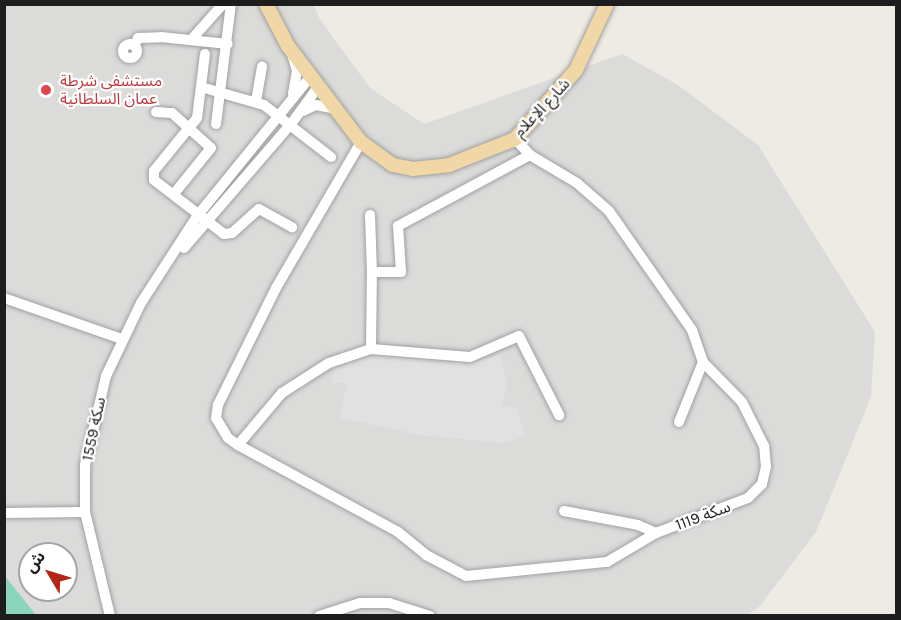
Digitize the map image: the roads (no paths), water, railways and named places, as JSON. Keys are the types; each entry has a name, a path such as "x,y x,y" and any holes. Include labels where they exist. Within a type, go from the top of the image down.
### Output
{"main road":[{"name":"شارع الإعلام","path":"266,4 288,46 361,142 393,165 413,169 448,165 515,139 576,70 607,4"}],"street":[{"path":"191,40 223,4"},
{"path":"216,124 228,44 231,4"},
{"path":"134,46 138,39 191,40 228,44"},
{"name":"سكة 1559","path":"288,46 297,70 291,101"},
{"path":"205,54 197,118 152,175 173,195 224,234 232,233 260,209 292,227"},
{"path":"256,101 262,67"},
{"name":"سكة 1559","path":"110,615 85,512 86,465 93,418 122,339 173,259 198,214 291,101 314,82"},
{"name":"سكة 1559","path":"173,259 208,223 300,113 314,82"},
{"path":"201,87 256,101 291,124 331,157"},
{"path":"300,113 316,105 336,109"},
{"path":"156,112 172,113 211,148 173,195"},
{"name":"سكة 1119","path":"238,445 398,532 426,555 466,576 598,565 656,533 748,498 762,484 764,446 756,425 735,392 703,362 692,330 609,211 577,183 530,155 515,139"},
{"path":"361,142 276,288 218,405 216,418 228,438 238,445 282,393 329,363 371,349 470,357 519,336 559,415"},
{"path":"372,272 401,272 398,226 530,155"},
{"path":"370,215 371,349"},
{"path":"4,297 122,339"},
{"path":"678,422 703,362"},
{"path":"564,511 638,525 656,533"},
{"path":"4,513 85,512"},
{"path":"367,603 370,615"},
{"path":"319,615 344,611 367,603 389,603 430,615"}],"place":[{"name":"مستشفى شرطة عمان السلطانية","path":"46,90"}]}
